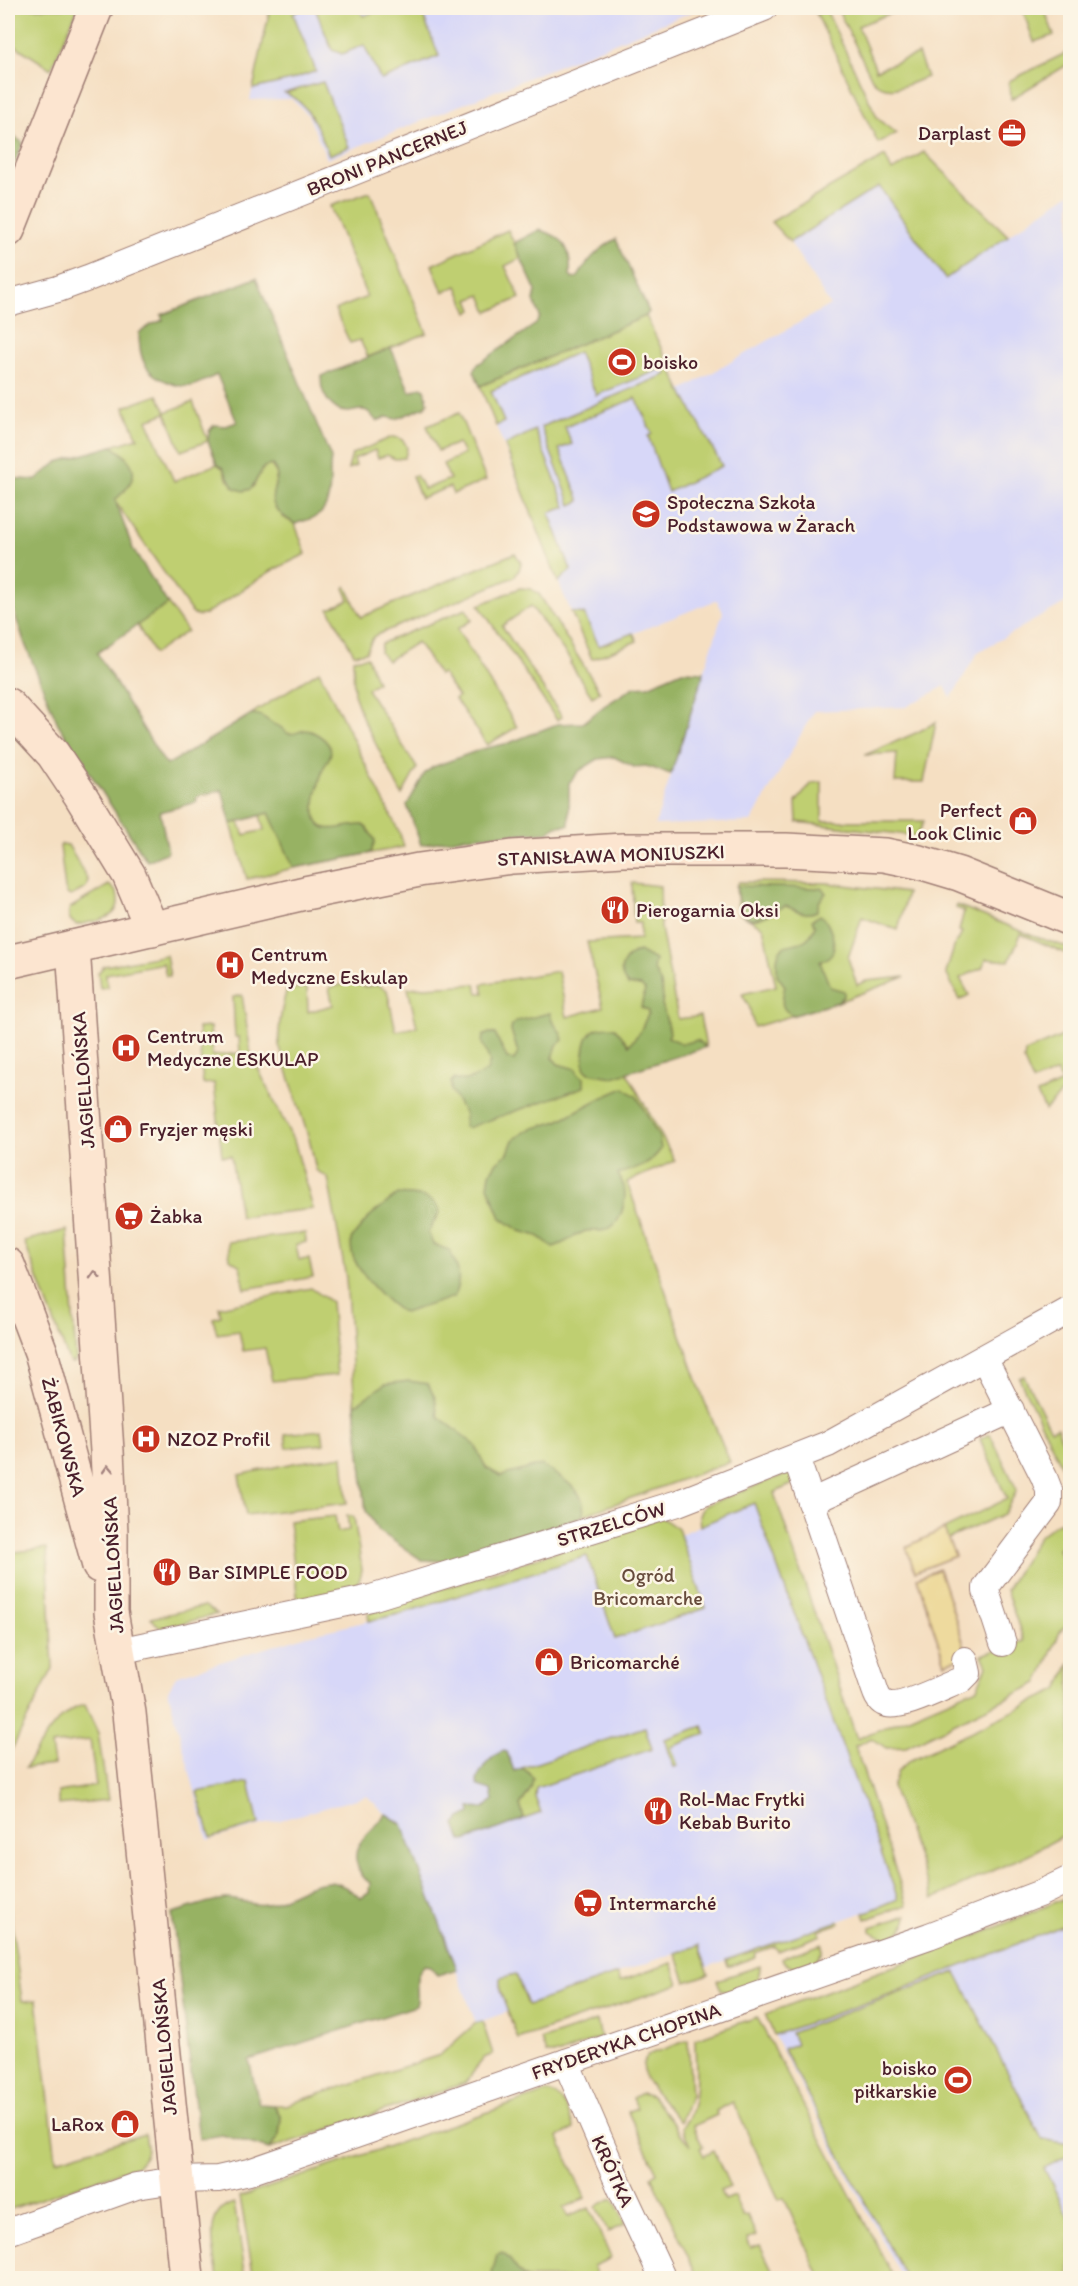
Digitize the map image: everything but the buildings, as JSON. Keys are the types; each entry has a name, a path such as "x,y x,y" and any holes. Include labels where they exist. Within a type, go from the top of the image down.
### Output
{"street":[{"path":"8,230 96,8"},
{"name":"BRONI PANCERNEJ","path":"8,303 58,289 764,8"},
{"path":"8,705 53,754 79,793 129,875 152,929"},
{"name":"STANISŁAWA MONIUSZKI","path":"8,962 305,893 419,870 512,857 623,850 786,850 885,855 920,862 959,874 1071,919"},
{"name":"JAGIELLOŃSKA","path":"74,947 107,1451 111,1533 111,1611 129,1713 187,2278"},
{"name":"ŻABIKOWSKA","path":"8,1265 46,1368 111,1611"},
{"name":"STRZELCÓW","path":"118,1651 371,1598 637,1516 828,1444 1071,1310"},
{"path":"984,1358 1044,1476 1051,1497 1049,1503 986,1587 1003,1642"},
{"path":"811,1502 1011,1410"},
{"path":"796,1457 880,1700 886,1704 901,1705 961,1680 968,1673 965,1660"},
{"name":"FRYDERYKA CHOPINA","path":"8,2232 136,2186 176,2180 218,2179 249,2172 973,1920 1071,1879"},
{"name":"KRÓTKA","path":"566,2062 621,2189 663,2278"}],"shaded area":[{"path":"270,8 701,8 327,159 308,115 292,99 250,100"},
{"path":"879,186 945,279 1070,193 1070,600 978,652 951,698 945,686 906,707 814,711 751,822 655,825 723,612 717,600 634,633 637,641 592,659 480,386 646,316 682,390 830,305 790,242"},
{"path":"754,1502 853,1740 899,1900 707,1967 698,1945 476,2023 402,1824 386,1814 367,1796 208,1840 168,1691 176,1676 308,1635 403,1613 675,1528 681,1534"},
{"path":"1070,1923 1070,2278 902,2278 774,2035 885,1996"}],"green space":[{"path":"8,8 78,8 51,69 8,41"},
{"path":"270,8 305,8 293,13 316,71 253,89"},
{"path":"315,8 359,8 363,16 385,8 420,8 439,56 381,80 364,45 342,54 332,50"},
{"path":"837,8 904,8 858,26 876,70 918,54 927,77 898,88 891,89 878,85 872,79"},
{"path":"1022,8 1044,8 1054,35 1034,42"},
{"path":"826,10 877,117 897,133 878,143 816,13"},
{"path":"1070,51 1070,63 1011,99 1009,81"},
{"path":"323,82 349,147 329,155 313,119 301,104 285,93"},
{"path":"8,132 23,143 8,176"},
{"path":"924,152 1008,236 945,279 879,186 790,242 771,222 885,156 892,171"},
{"path":"370,192 427,333 368,357 360,340 350,343 335,310 367,297 330,206"},
{"path":"508,230 521,258 505,266 520,298 488,312 481,295 469,300 473,310 468,313 457,286 443,292 432,265"},
{"path":"539,230 555,236 565,246 570,259 570,276 573,279 578,277 594,255 616,239 649,312 646,316 480,386 474,371 477,365 536,324 540,317 534,300 536,291 514,243"},
{"path":"256,278 331,458 329,494 325,507 315,517 295,524 282,515 272,499 277,479 272,465 264,467 251,489 243,491 234,488 223,468 217,464 208,441 209,431 214,425 226,426 237,422 217,375 191,386 173,384 160,379 148,369 140,350 139,333 163,320 161,315"},
{"path":"646,316 681,390 722,466 668,492 648,436 652,434 636,398 565,427 572,444 559,449 580,501 571,505 541,427 667,374 664,368 596,395 578,352 491,391 504,422 496,426 480,386"},
{"path":"391,348 410,392 421,387 425,389 428,403 425,407 396,419 387,417 377,421 367,411 341,411 331,404 322,388 322,376"},
{"path":"158,395 166,412 193,402 208,441 181,451 166,413 147,420 174,481 217,464 223,468 228,480 254,486 262,469 271,465 277,474 273,495 283,517 295,524 306,554 271,571 204,615 197,616 192,613 114,500 125,491 126,456 112,446 138,438 124,407"},
{"path":"459,413 486,480 453,494 450,487 421,498 412,476 416,475 424,489 450,479 443,464 464,454 458,443 438,451 427,426"},
{"path":"535,430 566,507 549,513 571,570 558,582 505,445"},
{"path":"392,437 405,443 407,450 404,458 395,459 387,455 378,458 375,450 354,459 356,466 348,469 352,454"},
{"path":"112,446 128,459 133,472 129,485 115,500 133,549 168,604 97,653 160,756 167,765 252,714 281,727 290,734 309,730 325,741 331,751 317,792 316,818 320,824 330,829 363,825 375,840 371,853 294,868 269,813 231,824 222,790 196,797 197,802 160,812 168,852 147,861 58,724 25,644 8,594 8,478 35,480 58,462"},
{"path":"515,553 521,563 514,577 374,636 366,652 354,654 329,609 349,600 344,588 346,586 361,617"},
{"path":"520,588 531,589 539,594 600,692 592,697 570,663 572,662 531,606 502,626 562,717 557,720 479,605"},
{"path":"168,604 187,631 154,654 137,625"},
{"path":"466,609 472,620 457,629 517,727 487,745 455,699 458,697 442,673 439,675 417,642 387,661 380,652 381,645 387,641"},
{"path":"571,612 584,614 599,646 633,633 637,641 592,659"},
{"path":"367,657 377,682 367,689 417,768 402,795 363,719 354,694 353,659"},
{"path":"319,671 400,834 404,847 247,879 231,824 239,822 244,835 264,830 260,815 268,813 229,728"},
{"path":"682,671 704,672 671,774 646,766 634,767 614,757 598,759 579,771 569,783 569,825 556,826 548,832 465,837 421,845 407,805 425,773 433,767 482,749 509,743 557,724 583,723 634,687 648,686"},
{"path":"936,722 924,782 895,782 897,753 865,755 918,732"},
{"path":"822,782 822,821 924,821 917,836 797,822 796,802 812,783"},
{"path":"68,845 88,880 86,888 71,896 65,889 60,846"},
{"path":"739,882 828,883 907,893 898,930 862,917 848,958 857,985 866,981 905,977 838,1002 754,1027 749,1006 742,994 776,986 763,927 738,913 736,886"},
{"path":"632,883 660,886 661,928 678,1019 700,1016 706,1047 627,1072 675,1161 627,1182 704,1400 730,1462 485,1551 445,1561 422,1560 379,1531 366,1511 355,1405 346,1278 328,1178 316,1170 310,1142 279,1045 281,1015 288,985 294,989 307,987 308,1012 333,1005 329,988 351,982 365,987 378,985 387,990 396,1031 417,1027 408,988 476,984 478,993 484,993 482,984 558,971 567,1017 603,1007 587,942 640,939 640,923 634,923"},
{"path":"109,885 118,900 117,907 110,916 77,925 70,920 70,908"},
{"path":"736,886 821,888 826,893 819,902 817,911 813,913 805,913 785,906 764,917 751,919 742,910"},
{"path":"957,905 1033,936 1070,948 1070,955 1021,934 1009,961 986,959 982,968 960,978 969,995 960,1000 946,973 956,941 962,932 959,931 964,911 956,908"},
{"path":"820,915 829,927 834,949 827,958 820,962 830,987 844,991 844,996 838,1002 794,1015 783,1007 785,986 777,975 777,957 785,946 806,939 815,926 812,920"},
{"path":"639,951 655,960 653,968 661,984 662,1004 670,1033 668,1037 682,1044 697,1040 706,1047 613,1077 589,1073 584,1068 584,1051 585,1043 592,1032 605,1027 615,1028 629,1045 640,1032 648,1014 648,1011 641,1007 645,990 641,986 628,985 622,975 625,961"},
{"path":"166,955 170,976 166,976 163,963 106,974 107,987 100,988 98,973 104,966"},
{"path":"242,995 251,1054 295,1144 313,1209 240,1217 231,1156 222,1156 214,1083 203,1084 198,1028 210,1027 212,1056 240,1053 239,1037 235,1037 233,997"},
{"path":"550,1013 563,1040 557,1045 553,1058 558,1064 576,1069 578,1074 584,1078 584,1087 467,1128 464,1126 465,1115 451,1090 451,1082 454,1079 471,1079 487,1071 490,1061 482,1043 483,1036 489,1033 495,1034 507,1058 514,1060 518,1053 511,1030 512,1025 518,1021"},
{"path":"1070,1033 1070,1085 1045,1110 1037,1094 1062,1083 1057,1072 1033,1082 1024,1061 1025,1052"},
{"path":"624,1088 637,1097 659,1137 661,1149 637,1168 618,1174 624,1187 625,1199 622,1212 615,1224 605,1230 586,1231 553,1247 538,1236 520,1231 501,1218 488,1186 490,1173 497,1162 508,1153 513,1140 528,1130 558,1121"},
{"path":"398,1194 422,1197 437,1205 440,1211 428,1233 433,1244 449,1250 457,1267 459,1278 454,1297 404,1313 389,1302 366,1278 355,1261 351,1246 351,1239 370,1216"},
{"path":"67,1230 76,1360 72,1363 69,1361 24,1241"},
{"path":"305,1233 306,1242 296,1245 299,1260 309,1259 313,1277 245,1289 240,1266 230,1259 228,1242"},
{"path":"311,1288 331,1302 337,1375 272,1381 265,1348 243,1351 239,1331 217,1334 213,1318 221,1316 219,1307"},
{"path":"1024,1376 1051,1430 1057,1427 1070,1463 1070,1483 1019,1378"},
{"path":"409,1381 428,1384 435,1398 438,1416 475,1445 486,1468 501,1476 542,1465 565,1480 577,1492 583,1507 583,1516 485,1551 445,1561 422,1560 379,1531 366,1511 355,1405 385,1384"},
{"path":"322,1430 324,1444 287,1448 285,1434"},
{"path":"990,1434 1017,1490 1004,1514 948,1539 944,1529 1007,1499 980,1439"},
{"path":"343,1456 347,1503 246,1515 239,1475 294,1463"},
{"path":"791,1472 797,1482 774,1493 857,1739 977,1688 987,1666 982,1655 1024,1641 1006,1590 1039,1536 1070,1517 1070,1542 1058,1549 1070,1576 1070,1620 1060,1632 1038,1683 906,1747 886,1748 872,1738 855,1746 907,1905 866,1919 864,1913 898,1899 754,1503 700,1526 699,1516 703,1506"},
{"path":"347,1515 354,1517 362,1570 358,1581 349,1590 298,1603 289,1521 335,1516 338,1532 349,1530"},
{"name":"Ogród Bricomarche","path":"661,1517 678,1529 706,1608 615,1639 587,1556 403,1613 369,1621 368,1613"},
{"path":"47,1548 53,1668 8,1757 8,1553"},
{"path":"205,1606 217,1614 161,1629 151,1618"},
{"path":"1070,1663 1070,1832 933,1899 892,1787 898,1771 909,1761 1058,1690"},
{"path":"85,1705 98,1733 108,1800 58,1805 58,1792 96,1786 90,1740 51,1745 54,1765 25,1768 58,1721 75,1708"},
{"path":"703,1726 706,1734 671,1747 678,1766 674,1767 665,1739"},
{"path":"645,1727 652,1749 536,1788 535,1797 541,1813 524,1819 520,1805 528,1794 533,1778 522,1768"},
{"path":"503,1751 507,1752 514,1771 522,1768 533,1778 531,1789 520,1805 524,1819 465,1841 461,1840 455,1825 461,1818 471,1813 470,1807 485,1808 493,1800 491,1790 478,1786 478,1777 486,1764"},
{"path":"249,1782 259,1824 211,1838 197,1792"},
{"path":"386,1814 402,1824 457,1969 437,1975 431,1966 425,1965 418,1974 416,2006 249,2060 259,2104 274,2105 281,2117 279,2135 270,2149 222,2135 199,2139 172,1913 226,1899 265,1904 313,1885 328,1882 341,1885 361,1898 369,1893 370,1883 359,1870 357,1849 360,1842"},
{"path":"1070,1896 1070,1923 885,1996 774,2035 765,2014 978,1935"},
{"path":"8,1897 22,2001 37,2000 56,2160 145,2134 147,2148 143,2159 136,2166 8,2210"},
{"path":"907,1915 903,1928 894,1936 883,1937 871,1931 871,1927"},
{"path":"838,1921 840,1923 819,1930 821,1935 778,1951 775,1946 755,1953 756,1957 728,1967 726,1960"},
{"path":"822,1944 822,1952 813,1965 791,1967 781,1958"},
{"path":"699,1945 709,1974 686,1982 676,1953"},
{"path":"672,1963 679,1984 518,2039 500,1991 500,1978 516,1974 528,2005 617,1974 620,1981"},
{"path":"760,1966 757,1978 750,1986 728,1993 721,1990 717,1980"},
{"path":"956,1972 1042,2139 1068,2144 1070,2155 1044,2168 1070,2221 1070,2278 906,2278 783,2049 796,2044 791,2033"},
{"path":"757,2017 894,2278 821,2278 784,2198 779,2200 733,2102 716,2111 717,2115 693,2126 703,2147 700,2148 704,2156 714,2151 730,2187 720,2191 724,2200 734,2196 743,2217 747,2215 756,2235 747,2239 751,2248 760,2245 776,2278 698,2278 651,2176 657,2173 628,2112 637,2108 633,2098 642,2093 652,2096 690,2146 682,2127 692,2108 696,2085 695,2039"},
{"path":"482,2021 493,2054 484,2058 465,2083 270,2149 279,2135 281,2117 274,2105 286,2105 440,2055 476,2023"},
{"path":"597,2021 601,2037 560,2054 546,2054 541,2040"},
{"path":"688,2040 691,2095 680,2122 645,2079 643,2064 648,2055"},
{"path":"547,2092 558,2097 568,2112 574,2129 558,2137 585,2198 563,2208 568,2217 589,2208 611,2258 593,2266 598,2278 254,2278 240,2197"},
{"path":"613,2198 626,2224 608,2232 596,2206"},
{"path":"234,2203 246,2278 218,2278 213,2246 214,2224 217,2215"},
{"path":"502,2253 526,2278 491,2278 497,2255"}],"sand":[{"path":"944,1529 955,1556 915,1572 906,1547"},
{"path":"939,1569 968,1656 945,1663 917,1578"}],"place":[{"name":"Darplast","path":"1012,133"},
{"name":"boisko","path":"622,362"},
{"name":"Społeczna Szkoła Podstawowa w Żarach","path":"646,514"},
{"name":"Perfect Look Clinic","path":"1023,821"},
{"name":"Pierogarnia Oksi","path":"615,910"},
{"name":"Centrum Medyczne Eskulap","path":"230,965"},
{"name":"Centrum Medyczne ESKULAP","path":"126,1048"},
{"name":"Fryzjer męski","path":"118,1129"},
{"name":"Żabka","path":"129,1216"},
{"name":"NZOZ Profil","path":"146,1439"},
{"name":"Bar SIMPLE FOOD","path":"167,1572"},
{"name":"Bricomarché","path":"549,1662"},
{"name":"Rol-Mac Frytki Kebab Burito","path":"658,1811"},
{"name":"Intermarché","path":"588,1903"},
{"name":"boisko piłkarskie","path":"958,2080"},
{"name":"LaRox","path":"125,2124"}]}
